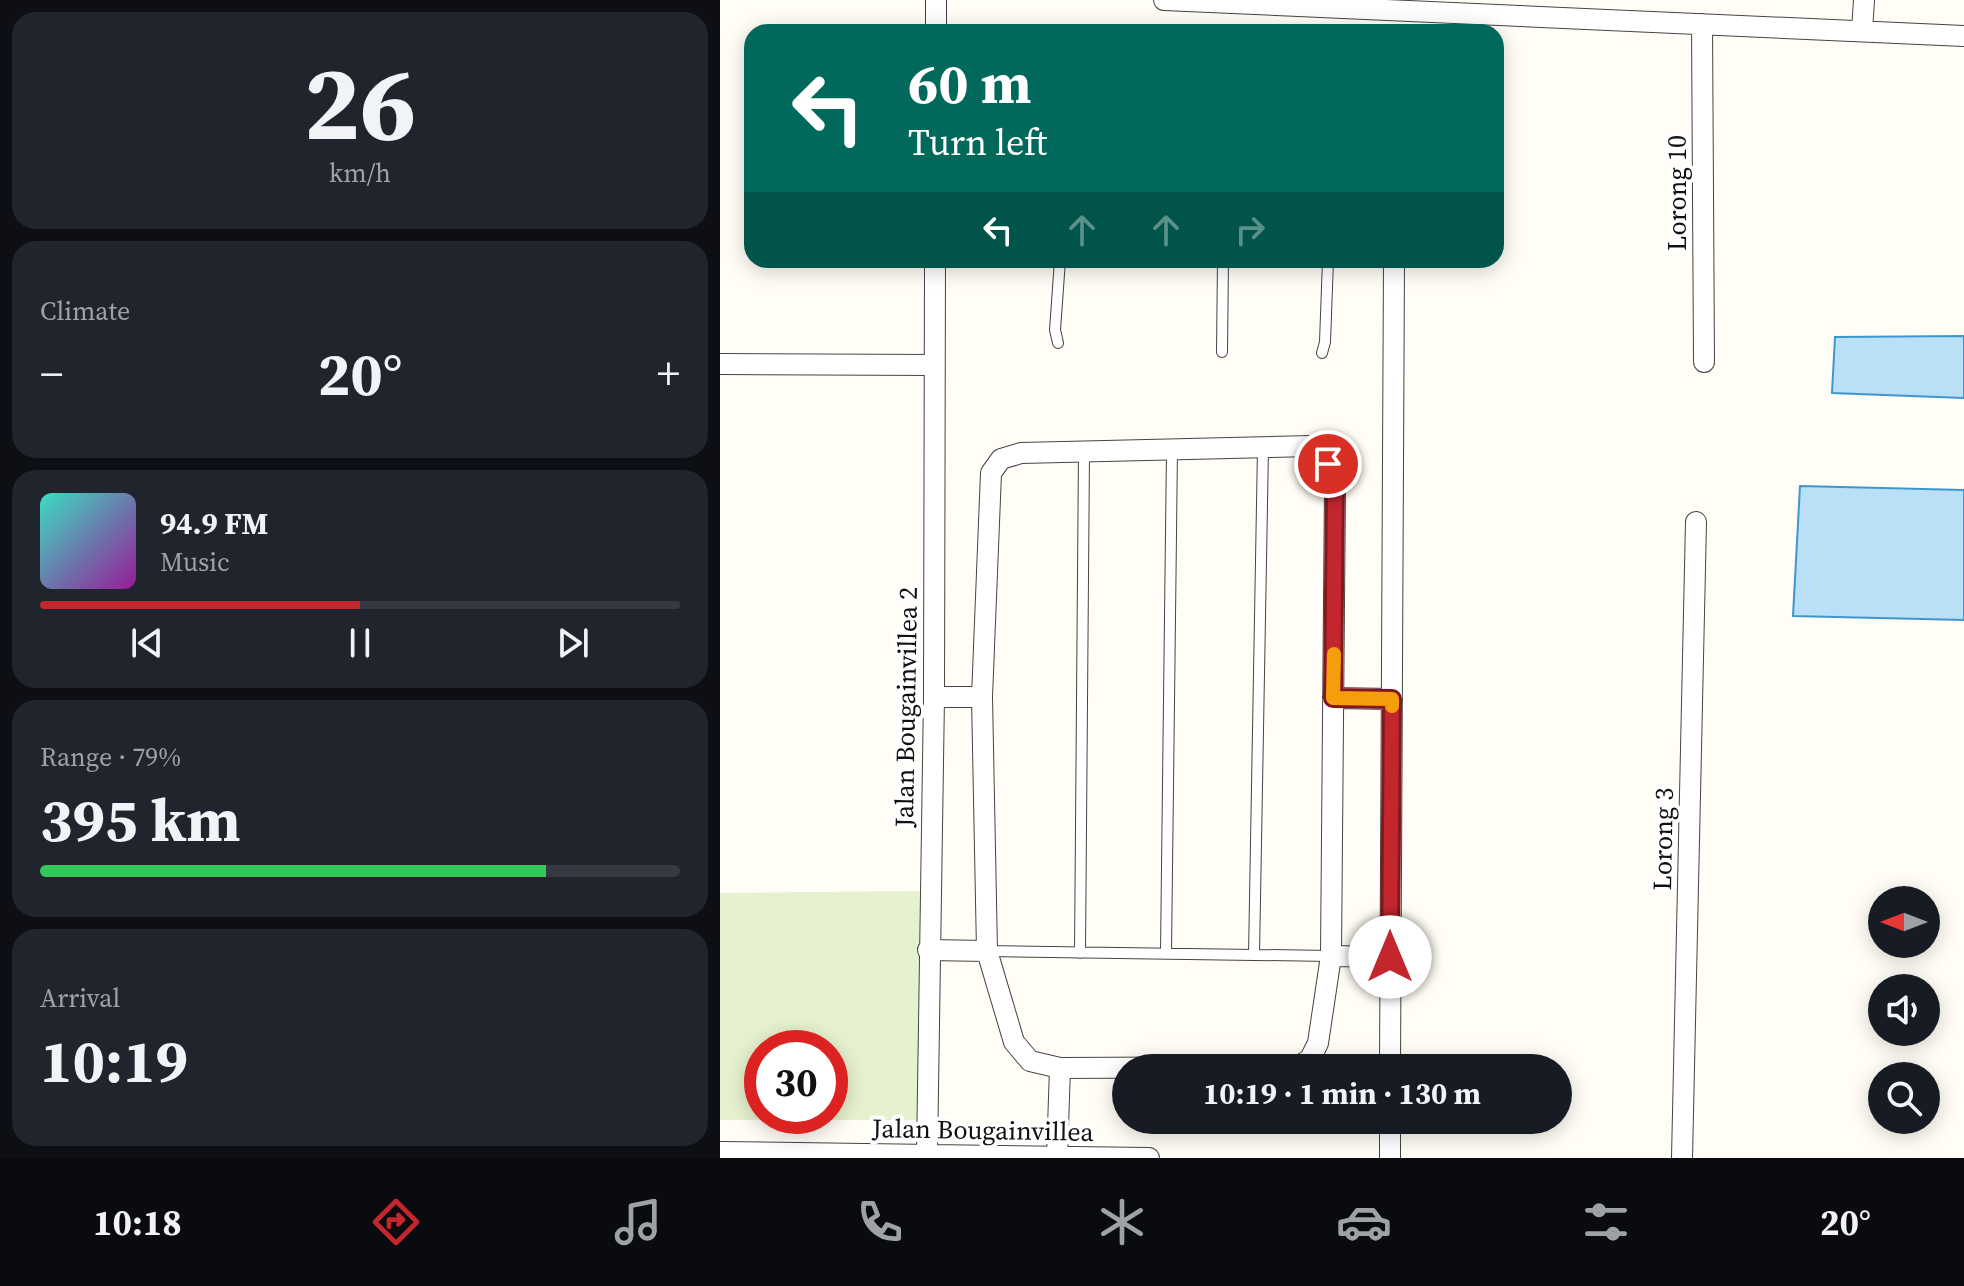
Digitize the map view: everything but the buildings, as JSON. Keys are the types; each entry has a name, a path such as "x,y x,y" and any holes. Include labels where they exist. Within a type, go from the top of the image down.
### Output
{"street":[{"path":"936,0 936,24"},
{"path":"1164,0 1396,10 1434,6 1702,24 1964,36"},
{"path":"1862,31 1864,0"},
{"path":"1396,10 1396,24"},
{"name":"Lorong 10","path":"1702,24 1704,362"},
{"name":"Jalan Bougainvillea 2","path":"927,1155 934,697 935,268"},
{"path":"1390,1054 1394,268"},
{"path":"720,364 934,365"},
{"path":"1312,446 1328,464 1335,485 1331,956 1318,1043 1310,1059 1297,1067 1060,1068 1030,1061 1014,1042 987,951 982,697 991,473 1001,459 1021,453 1172,449 1312,446"},
{"name":"Lorong 3","path":"1682,1158 1696,522"},
{"path":"934,697 982,697"},
{"path":"1333,698 1392,699"},
{"path":"928,950 987,951"},
{"path":"1331,956 1390,957"},
{"path":"1057,1157 1060,1068"},
{"path":"1390,1134 1390,1158"},
{"name":"Jalan Bougainvillea","path":"720,1152 1149,1158"}],"lane":[{"path":"1058,343 1055,330 1059,268"},
{"path":"1222,352 1223,268"},
{"path":"1322,353 1328,268"},
{"path":"1254,955 1263,448"},
{"path":"1166,953 1172,449"},
{"path":"1080,953 1084,451"},
{"path":"987,951 1331,956"}],"green space":[{"path":"920,891 918,1120 848,1120 848,1030 744,1030 744,1120 720,1120 720,893"}],"water":[{"path":"1964,336 1964,398 1832,393 1835,337"},
{"path":"1800,486 1964,490 1964,620 1793,616"}],"slow traffic":[{"path":"1334,654 1333,698 1392,699 1392,706"}],"route":[{"path":"1328,464 1335,485 1333,698 1392,699 1390,957"}]}
